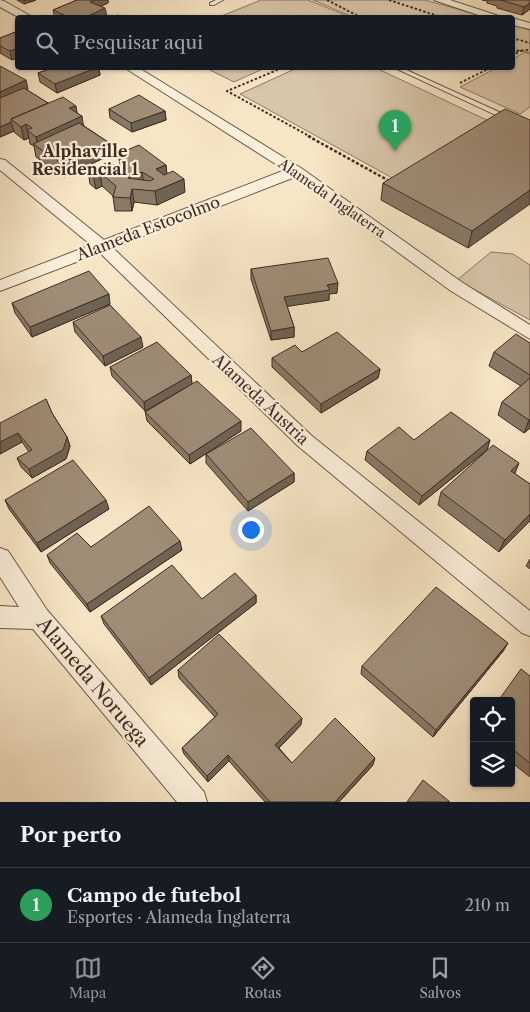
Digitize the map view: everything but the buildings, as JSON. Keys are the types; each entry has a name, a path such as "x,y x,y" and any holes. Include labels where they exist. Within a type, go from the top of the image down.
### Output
{"street":[{"path":"439,0 490,15"},
{"path":"0,3 23,15"},
{"path":"515,22 530,26"},
{"name":"Alameda Inglaterra","path":"134,70 296,171 457,287 530,333"},
{"name":"Alameda Áustria","path":"0,163 102,246 305,441 530,625"},
{"name":"Alameda Estocolmo","path":"0,286 296,171"},
{"name":"Alameda Noruega","path":"0,558 39,618 194,802"},
{"path":"0,617 39,618"}],"lane":[{"path":"212,4 220,0"},
{"path":"402,70 530,129"}],"path":[{"path":"327,0 334,6 355,15"},
{"path":"389,0 435,15"},
{"path":"515,39 530,43"},
{"path":"515,54 524,50"},
{"path":"515,51 530,50"},
{"path":"277,70 227,91 394,183"},
{"path":"446,90 486,70"}],"shaded area":[{"path":"261,0 308,0 345,15 224,15"},
{"path":"313,0 425,0 479,15 348,15"},
{"path":"515,26 530,30 530,53 519,51 515,53"},
{"path":"525,52 530,54 530,107 520,114 460,87 492,70 515,70 515,58"},
{"path":"210,70 261,70 234,82"},
{"path":"293,70 380,70 493,123 396,180 240,94"},
{"path":"491,252 513,254 530,265 530,320 457,280"}],"place":[{"name":"Campo de futebol","path":"395,151"}],"district":[{"name":"Alphaville Residencial 1","path":"85,160"}]}
